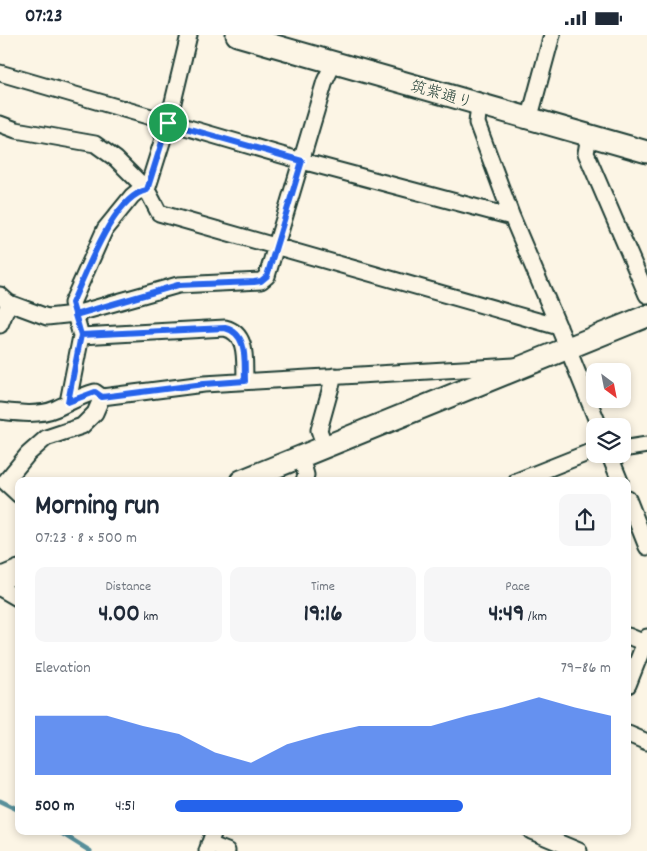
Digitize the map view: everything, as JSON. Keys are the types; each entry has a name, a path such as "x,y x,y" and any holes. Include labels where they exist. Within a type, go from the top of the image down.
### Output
{"street":[{"path":"147,190 168,123 189,35"},
{"name":"筑紫通り","path":"237,35 529,120 647,152"},
{"path":"529,120 552,35"},
{"path":"0,325 5,299 47,317 75,315 178,285 261,281 267,276 325,81 334,62"},
{"path":"0,73 302,161 512,217"},
{"path":"479,104 477,123 512,217 559,327 595,418"},
{"path":"0,124 16,130 95,144 116,159 147,190 159,213 559,327"},
{"path":"589,136 586,153 647,295"},
{"path":"68,402 81,335 72,303 105,229 132,196 138,191 147,190"},
{"path":"251,477 647,317"},
{"path":"81,335 225,328 233,330 244,344 245,381"},
{"path":"0,411 26,413 54,410 68,402 95,392 102,397 204,384 530,365"},
{"path":"325,447 319,431 334,375"},
{"path":"15,492 3,485 28,454 46,438 82,426 95,413 102,397"},
{"path":"631,448 647,445"},
{"path":"530,477 586,454"},
{"path":"301,457 305,477"},
{"path":"613,463 618,477"},
{"path":"631,507 647,547"},
{"path":"0,579 15,573"},
{"path":"0,588 15,597"},
{"path":"631,637 646,642 631,678"},
{"path":"631,735 647,742"},
{"path":"540,835 579,851"},
{"path":"210,842 227,851"}],"waterway":[{"path":"0,801 15,808"},
{"path":"64,835 90,851"}],"route":[{"path":"168,123 147,190 138,191 132,196 105,229 72,303 75,315 81,335 68,402 95,392 102,397 204,384 245,381 244,344 233,330 225,328 81,335 75,315 178,285 254,282 261,281 267,276 302,161 168,123"}]}
